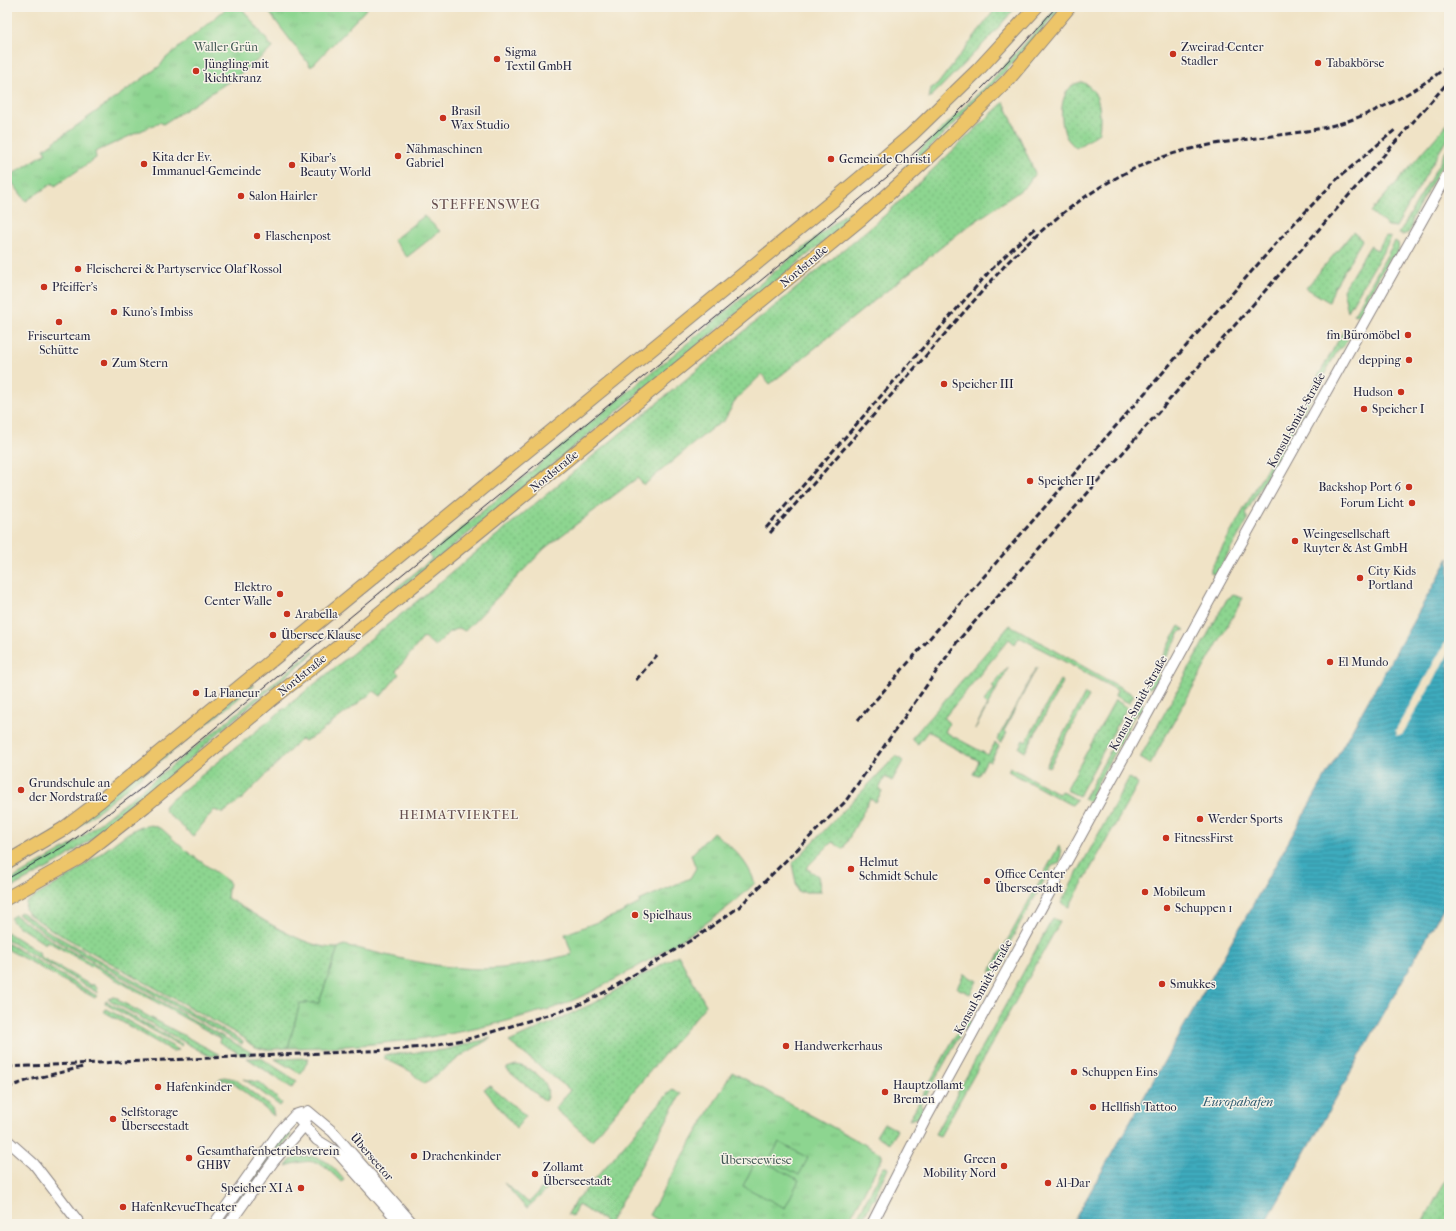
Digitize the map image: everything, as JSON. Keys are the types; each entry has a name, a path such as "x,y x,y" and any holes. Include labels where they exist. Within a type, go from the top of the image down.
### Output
{"main road":[{"path":"7,862 63,829 100,801 841,194 911,135 977,71 1036,7"},
{"name":"Nordstraße","path":"7,898 78,858 144,806 294,681 862,218 936,151 1007,80 1069,7"}],"street":[{"name":"Konsul-Smidt-Straße","path":"872,1224 925,1120 1225,572 1449,172"},
{"name":"Konsul-Smidt-Straße","path":"1435,198 1449,178"},
{"path":"214,1224 280,1131 295,1115 308,1111"},
{"path":"230,1224 273,1162 304,1126 308,1111"},
{"name":"Überseetor","path":"308,1111 333,1132 413,1224"},
{"name":"Überseetor","path":"295,1115 317,1140 338,1153 401,1224"},
{"path":"7,1140 34,1164 80,1224"}],"green space":[{"name":"Waller Grün","path":"228,7 241,7 273,48 236,77 163,124 160,122 95,152 96,158 55,186 53,183 26,201 8,177 46,153 44,149 160,66 165,59"},
{"name":"Waller Grün","path":"265,7 368,7 311,67"},
{"path":"997,7 1016,7 991,36 929,99 931,88 937,85"},
{"path":"1058,7 1062,7 1007,70 909,168 906,164 990,82"},
{"path":"1082,82 1089,86 1097,97 1100,111 1100,126 1099,133 1076,148 1068,140 1065,134 1062,111 1065,95 1069,89 1074,84"},
{"path":"1004,102 1035,173 1026,186 964,229 770,384 762,374 736,399 724,421 712,428 644,485 637,478 545,548 465,631 459,628 449,632 435,646 424,637 396,671 399,674 381,696 374,691 320,732 305,741 301,739 242,799 223,813 214,810 193,836 165,811 164,807 166,804 405,611 884,216"},
{"path":"1449,122 1449,135 1396,227 1388,226 1371,212"},
{"path":"1449,146 1449,161 1443,163 1412,219 1412,225 1408,233 1402,235 1399,234"},
{"path":"850,210 855,216 381,605 379,602 432,559 429,555"},
{"path":"424,216 440,231 407,257 393,240"},
{"path":"1353,232 1362,240 1334,288 1329,302 1306,288"},
{"path":"1386,236 1391,238 1348,311 1343,290 1370,246 1377,250"},
{"path":"1395,241 1398,243 1399,248 1397,253 1389,259 1366,300 1367,306 1363,314 1354,314"},
{"path":"1344,330 1348,332 1346,342 1338,350 1246,513 1248,519 1216,575 1211,573 1211,568"},
{"path":"1233,595 1243,598 1150,764 1140,758 1227,599"},
{"path":"1010,625 1134,695 1129,703 1115,696 1117,690 1019,637 1015,644 1009,639 944,718 949,723 945,732 988,755 995,743 999,746 990,762 987,760 978,776 973,774 979,761 938,739 939,737 928,731 918,744 911,739"},
{"path":"1179,626 1185,630 1181,631 1157,674 1158,679 1154,686 1145,689"},
{"path":"313,651 314,653 225,727 190,759 114,823 59,862 7,890 7,882 73,844"},
{"path":"1008,667 975,729 987,705 983,702 995,688 992,686"},
{"path":"1037,667 1004,731 1007,733 1001,743 997,740"},
{"path":"1060,680 1063,682 1025,752 1019,748 1023,740 1026,742"},
{"path":"252,684 254,686 67,836 7,870 7,868"},
{"path":"1085,694 1089,696 1049,768 1046,766"},
{"path":"1140,696 1143,706 1140,712 1135,714 1092,793 1094,799 1092,803 1084,799"},
{"path":"1115,700 1127,707 1079,796 1066,790"},
{"path":"896,756 903,761 892,781 885,777 879,789 882,791 876,802 870,799 843,849 832,842 806,868 818,876 821,892 798,892 792,864"},
{"path":"1010,767 1059,794 1061,791 1077,800 1072,805 1069,804 1008,771"},
{"path":"1129,778 1138,784 1069,907 1061,903"},
{"path":"151,825 162,829 185,850 229,882 227,898 281,930 296,937 325,947 338,948 319,1003 300,1004 288,1048 264,1049 254,1046 244,1038 52,930 27,913 25,909 26,902 73,874 128,833 137,828"},
{"path":"713,832 732,848 743,860 755,883 727,908 697,929 634,969 591,992 553,1008 466,1031 378,1044 288,1048 300,1003 319,1003 338,948 344,945 423,963 483,969 503,968 572,954 565,934 619,914 640,903 639,901 690,878 696,868 691,855"},
{"path":"1059,846 1061,852 1060,863 1052,866 1003,955 1006,961 1000,969 990,972"},
{"path":"21,912 51,933 243,1041 242,1044 49,936 18,914"},
{"path":"15,915 48,938 254,1054 242,1055 219,1042 220,1038 47,941 45,944 15,924 10,918"},
{"path":"1053,918 1060,922 940,1136 935,1134"},
{"path":"7,932 40,953 39,956 92,986 93,984 97,988 98,993 7,940"},
{"path":"7,943 97,996 95,998 7,949"},
{"path":"678,955 706,1005 592,1140 555,1109 570,1090 509,1042 592,1004"},
{"path":"964,974 977,981 970,994 957,988"},
{"path":"114,997 119,998 118,1000 220,1055 209,1056 108,999"},
{"path":"106,1001 182,1044 181,1046 109,1006 105,1003"},
{"path":"105,1009 179,1050 172,1051 103,1011"},
{"path":"965,1018 971,1022 969,1026 964,1028 921,1105 923,1111 919,1117 909,1120"},
{"path":"491,1038 464,1054 424,1084 410,1071 384,1058 384,1055 444,1050"},
{"path":"247,1058 261,1058 297,1081 292,1088"},
{"path":"309,1058 301,1074 275,1059"},
{"path":"516,1065 522,1066 534,1072 540,1077 547,1088 545,1101 507,1070 507,1068"},
{"name":"Überseewiese","path":"732,1072 882,1154 882,1158 847,1224 666,1224 649,1215"},
{"path":"224,1077 235,1079 272,1108 274,1116 233,1083 224,1080 217,1083 216,1082"},
{"path":"244,1079 261,1083 282,1103 280,1106"},
{"path":"490,1086 526,1116 516,1128 484,1089"},
{"path":"672,1089 681,1094 609,1224 603,1224 605,1221 578,1205 572,1216 568,1214 577,1198 584,1192"},
{"path":"884,1123 897,1130 890,1143 876,1136"},
{"path":"287,1130 291,1135 264,1167 225,1224 220,1224 279,1138"},
{"path":"779,1142 808,1158 799,1175 770,1159"},
{"path":"302,1156 310,1156 321,1159 335,1169 344,1180 341,1182 328,1169 316,1163 304,1162 286,1166 291,1160"},
{"path":"757,1158 799,1180 785,1208 743,1186"},
{"path":"884,1166 888,1168 874,1196 877,1198 872,1200 861,1224 854,1224"},
{"path":"1449,1174 1449,1224 1422,1224"},
{"path":"547,1182 551,1186 527,1208 504,1183 529,1203"}],"water":[{"name":"Europahafen","path":"1449,558 1449,898 1265,1224 1072,1224"}],"pier":[{"path":"1449,636 1449,653 1402,735 1396,735 1397,732 1395,731"}],"tram line":[{"path":"7,879 68,844 138,791 887,177 932,137 975,95 1056,7"}],"railway":[{"path":"770,533 1008,262 1046,227 1086,196 1130,170 1179,152 1214,144 1322,128 1356,118 1389,104 1405,95 1435,76 1449,65"},
{"path":"7,1067 392,1050 433,1046 472,1038 577,1006 607,991 698,936 739,907 845,802 957,642 1449,81"},
{"path":"858,720 1287,231 1336,180 1396,129"},
{"path":"766,528 989,272 1015,246 1036,228"},
{"path":"636,680 657,655"},
{"path":"7,1088 29,1080 83,1067"}],"place":[{"name":"Zweirad-Center Stadler","path":"1173,54"},
{"name":"Sigma Textil GmbH","path":"497,59"},
{"name":"Tabakbörse","path":"1318,63"},
{"name":"Jüngling mit Richtkranz","path":"196,71"},
{"name":"Brasil Wax Studio","path":"443,118"},
{"name":"Nähmaschinen Gabriel","path":"398,156"},
{"name":"Gemeinde Christi","path":"831,159"},
{"name":"Kita der Ev. Immanuel-Gemeinde","path":"144,164"},
{"name":"Kibar's Beauty World","path":"292,165"},
{"name":"Salon Hairler","path":"241,196"},
{"name":"Flaschenpost","path":"257,236"},
{"name":"Fleischerei & Partyservice Olaf Rossol","path":"78,269"},
{"name":"Pfeiffer's","path":"44,287"},
{"name":"Kuno's Imbiss","path":"114,312"},
{"name":"Friseurteam Schütte","path":"59,322"},
{"name":"fm Büromöbel","path":"1408,335"},
{"name":"depping","path":"1409,360"},
{"name":"Zum Stern","path":"104,363"},
{"name":"Speicher III","path":"944,384"},
{"name":"Hudson","path":"1401,392"},
{"name":"Speicher I","path":"1364,409"},
{"name":"Speicher II","path":"1030,481"},
{"name":"Backshop Port 6","path":"1409,487"},
{"name":"Forum Licht","path":"1412,503"},
{"name":"Weingesellschaft Ruyter & Ast GmbH","path":"1295,541"},
{"name":"City Kids Portland","path":"1360,578"},
{"name":"Elektro Center Walle","path":"280,594"},
{"name":"Arabella","path":"287,614"},
{"name":"Übersee Klause","path":"273,635"},
{"name":"El Mundo","path":"1330,662"},
{"name":"La Flaneur","path":"196,693"},
{"name":"Grundschule an der Nordstraße","path":"21,790"},
{"name":"Werder Sports","path":"1200,819"},
{"name":"FitnessFirst","path":"1166,838"},
{"name":"Helmut Schmidt Schule","path":"851,869"},
{"name":"Office Center Überseestadt","path":"987,881"},
{"name":"Mobileum","path":"1145,892"},
{"name":"Schuppen 1","path":"1167,908"},
{"name":"Spielhaus","path":"635,915"},
{"name":"Smukkes","path":"1162,984"},
{"name":"Handwerkerhaus","path":"786,1046"},
{"name":"Schuppen Eins","path":"1074,1072"},
{"name":"Hafenkinder","path":"158,1087"},
{"name":"Hauptzollamt Bremen","path":"885,1092"},
{"name":"Hellfish Tattoo","path":"1093,1107"},
{"name":"Selfstorage Überseestadt","path":"113,1119"},
{"name":"Drachenkinder","path":"414,1156"},
{"name":"Gesamthafenbetriebsverein GHBV","path":"189,1158"},
{"name":"Green Mobility Nord","path":"1004,1166"},
{"name":"Zollamt Überseestadt","path":"535,1174"},
{"name":"Al-Dar","path":"1048,1183"},
{"name":"Speicher XI A","path":"301,1188"},
{"name":"HafenRevueTheater","path":"123,1207"}],"district":[{"name":"STEFFENSWEG","path":"486,204"},
{"name":"HEIMATVIERTEL","path":"459,814"}]}
